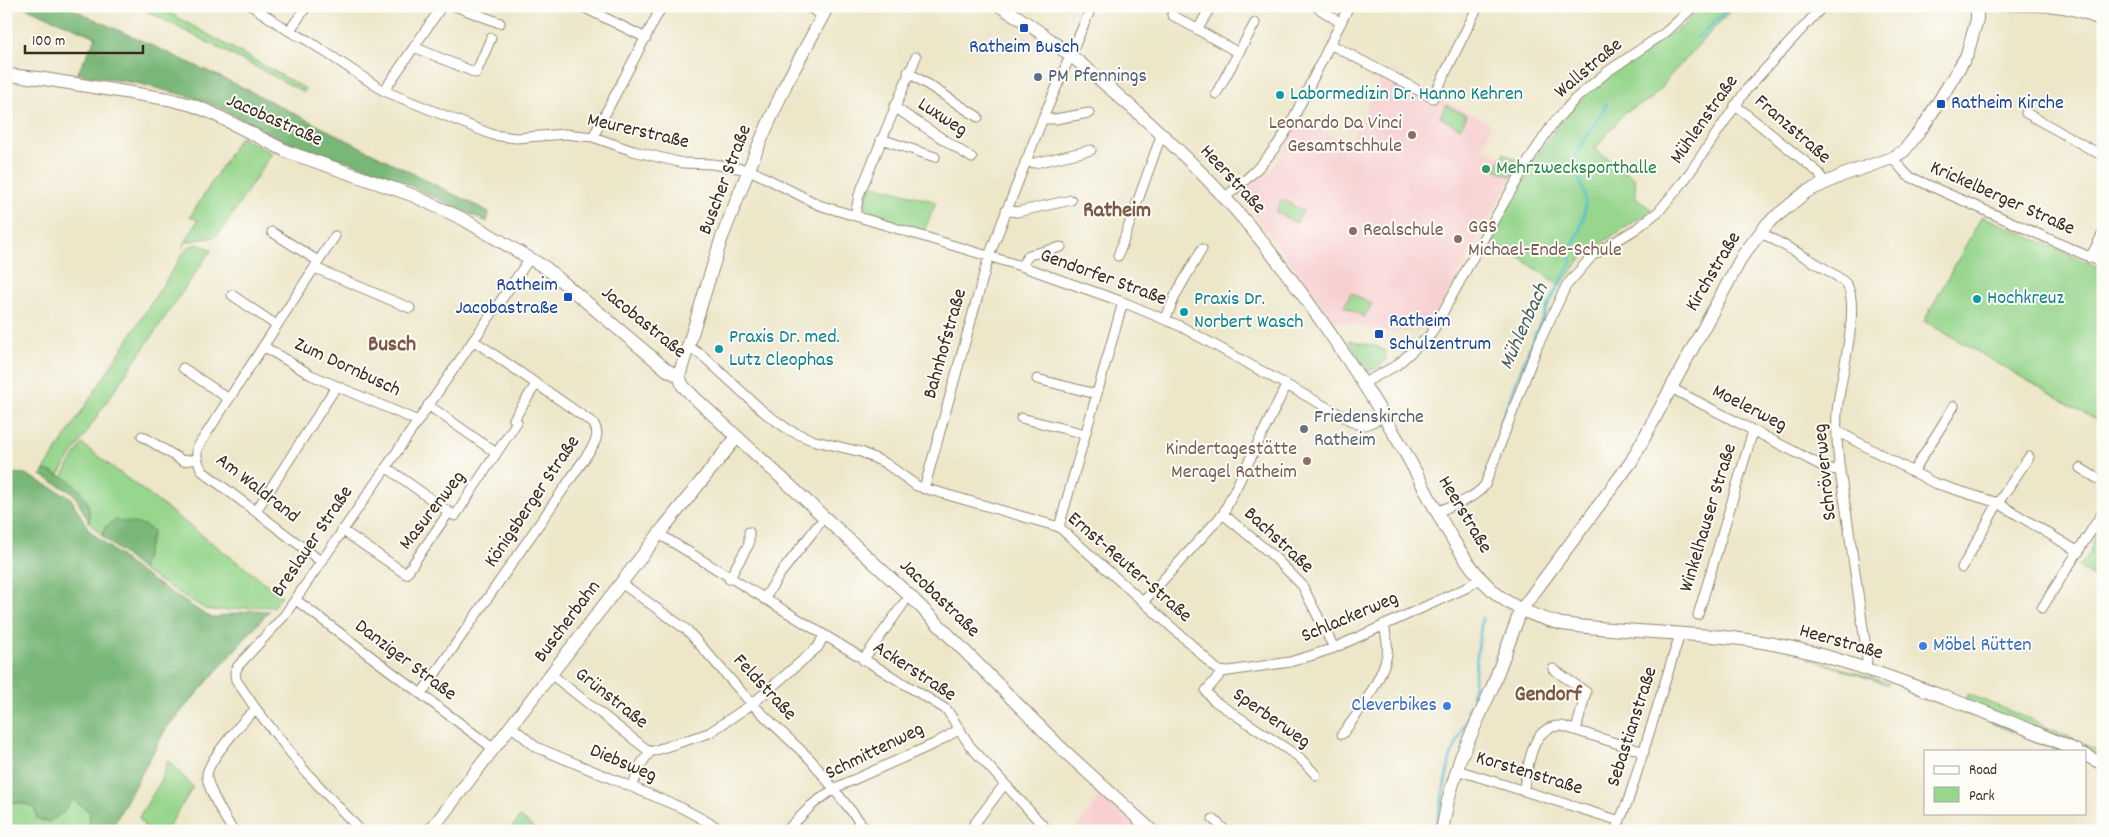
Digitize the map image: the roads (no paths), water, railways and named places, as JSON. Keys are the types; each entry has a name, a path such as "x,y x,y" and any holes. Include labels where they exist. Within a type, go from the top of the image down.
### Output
{"main road":[{"name":"Heerstraße","path":"1000,6 1033,26 1071,54 1162,133 1260,238 1324,327 1384,417 1454,540 1491,590 1521,610 1562,624 1680,634 1773,644 1804,650 1892,677 2018,724 2075,750"},
{"name":"Kirchstraße","path":"1442,831 1457,770 1492,688 1521,610 1622,477 1742,256 1760,232 1788,205 1806,192 1824,183 1892,158 1904,151 1912,142 1964,61 1976,19 1977,6"},
{"name":"Buscher Straße","path":"679,376 722,240 757,149 786,84 826,11"},
{"name":"Jacobastraße","path":"6,75 38,78 159,97 192,105 212,113 288,152 387,185 440,208 546,268 667,370 679,376 683,386 911,597 1060,746 1152,831"},
{"name":"Buscherbahn","path":"430,831 552,675 658,534 737,437"},
{"path":"2086,756 2103,764"}],"street":[{"name":"Meurerstraße","path":"252,6 288,31 307,40 384,91 493,135 516,138 565,134 593,137 634,151 683,163 712,164 750,170 819,205 989,256"},
{"path":"288,31 307,6"},
{"path":"384,91 442,6"},
{"path":"455,6 500,23"},
{"path":"581,6 646,38"},
{"path":"593,137 662,6"},
{"path":"807,6 826,11"},
{"name":"Bahnhofstraße","path":"924,489 989,256 1025,162 1092,6"},
{"path":"1198,29 1211,6"},
{"path":"1315,6 1341,23"},
{"path":"1224,198 1265,163 1279,144 1349,6"},
{"path":"1330,44 1432,98 1478,6"},
{"name":"Wallstraße","path":"1362,384 1397,365 1431,334 1532,155 1552,125 1575,99 1607,72 1666,32 1694,6"},
{"name":"Mühlenstraße","path":"1438,511 1466,499 1485,486 1537,347 1566,286 1593,256 1636,229 1659,211 1684,181 1735,105 1770,61 1823,6"},
{"path":"2009,6 2062,7 2093,17 2103,24"},
{"path":"1172,15 1237,52"},
{"path":"1216,94 1237,52 1255,23"},
{"path":"414,47 476,73 490,38"},
{"name":"Luxweg","path":"855,216 859,196 880,139 916,57"},
{"name":"Luxweg","path":"908,72 978,116"},
{"name":"Franzstraße","path":"1735,105 1819,174 1824,183"},
{"name":"Luxweg","path":"894,107 972,158"},
{"path":"1043,119 1055,120 1089,112"},
{"path":"2026,113 2103,156"},
{"path":"1118,256 1162,133"},
{"name":"Luxweg","path":"880,139 935,156"},
{"path":"1025,162 1035,163 1091,150"},
{"name":"Krickelberger Straße","path":"1892,158 1908,176 2103,263"},
{"path":"1006,210 1017,212 1071,200"},
{"path":"272,232 317,265 410,308"},
{"name":"Schröverweg","path":"1760,232 1846,283 1852,300 1850,328 1837,411 1837,431 1840,470 1865,642 1867,660 1865,669"},
{"path":"2090,258 2103,233"},
{"name":"Am Waldrand","path":"322,562 202,470 197,459 197,448 334,236"},
{"name":"Gendorfer Straße","path":"1021,266 1029,255 1061,247"},
{"path":"1165,320 1176,294 1202,250"},
{"name":"Gendorfer Straße","path":"989,256 1123,302 1180,326 1357,424 1365,426 1384,417"},
{"name":"Breslauer Straße","path":"362,831 351,827 305,771 256,709 236,680 234,673 296,600 342,530 530,258"},
{"path":"232,296 276,325"},
{"path":"1059,527 1123,302"},
{"name":"Königsberger Straße","path":"421,694 597,440 598,433 593,423 473,340"},
{"name":"Zum Dornbusch","path":"263,346 311,376 418,420"},
{"name":"Ernst-Reuter-Straße","path":"689,347 703,356 782,427 812,440 861,452 885,463 924,489 1059,527 1214,668 1222,672"},
{"path":"183,368 228,398"},
{"path":"1037,379 1096,394"},
{"name":"Masurenweg","path":"342,530 406,574 449,512 455,516 517,422 514,419 536,384"},
{"path":"1143,602 1223,514 1286,386"},
{"path":"256,511 336,387"},
{"name":"Moelerweg","path":"1671,388 1828,469 1840,470"},
{"path":"428,405 496,453"},
{"path":"1913,472 1954,406"},
{"path":"1021,418 1085,434"},
{"name":"Winkelhauser Straße","path":"1698,615 1753,430"},
{"path":"1837,431 1934,483 1998,504 2079,552"},
{"name":"Am Waldrand","path":"142,436 182,461 197,459"},
{"path":"1962,568 1998,504 2029,457"},
{"path":"386,467 449,512"},
{"path":"2080,468 2103,482"},
{"path":"2042,608 2103,512"},
{"name":"Bachstraße","path":"1223,514 1271,554 1302,585 1334,648"},
{"path":"764,599 780,574 819,524"},
{"path":"729,579 749,544 749,532"},
{"name":"Ackerstraße","path":"658,534 729,579 947,710 970,746 1048,831"},
{"name":"Schlackerweg","path":"1222,672 1290,662 1334,648 1460,591 1481,578"},
{"name":"Feldstraße","path":"621,583 687,630 752,704 811,760 835,788 867,831"},
{"name":"Danziger Straße","path":"296,600 494,749"},
{"path":"863,660 904,603"},
{"name":"Sperberweg","path":"1342,734 1355,719 1382,671 1388,653 1384,624"},
{"name":"Sebastianstraße","path":"1615,831 1644,752 1680,634"},
{"path":"632,787 641,764 650,752 709,733 752,704 818,647 824,635"},
{"path":"1553,669 1586,692 1576,730"},
{"name":"Sperberweg","path":"1222,672 1206,691 1213,700 1299,757 1316,775"},
{"name":"Grünstraße","path":"552,675 650,752"},
{"path":"234,831 210,788 207,775 211,764 244,718 256,709"},
{"path":"1523,791 1536,739 1542,731 1554,725 1576,730 1644,752"},
{"name":"Diebsweg","path":"511,726 536,747 682,808 724,831"},
{"name":"Schmittenweg","path":"786,831 812,805 835,788 934,744 960,729"},
{"name":"Korstenstraße","path":"1457,770 1620,821"},
{"path":"969,831 1004,785"},
{"path":"1213,819 1226,831"},
{"path":"854,831 859,822"}],"waterway":[{"name":"Mühlenbach","path":"1697,38 1730,6"},
{"name":"Mühlenbach","path":"1499,427 1550,301 1572,262 1569,253 1579,231 1585,208 1584,193 1575,168 1574,159 1607,103"},
{"name":"Mühlenbach","path":"1435,831 1450,759 1469,714 1468,708 1476,701 1472,695 1482,618"}],"place":[{"name":"Ratheim Busch","path":"1024,28"},
{"name":"PM Pfennings","path":"1038,77"},
{"name":"Labormedizin Dr. Hanno Kehren","path":"1280,95"},
{"name":"Ratheim Kirche","path":"1941,104"},
{"name":"Leonardo Da Vinci Gesamtschhule","path":"1412,135"},
{"name":"Mehrzwecksporthalle","path":"1486,169"},
{"name":"Realschule","path":"1353,231"},
{"name":"GGS Michael-Ende-Schule","path":"1458,239"},
{"name":"Ratheim Jacobastraße","path":"568,297"},
{"name":"Hochkreuz","path":"1977,299"},
{"name":"Praxis Dr. Norbert Wasch","path":"1184,312"},
{"name":"Ratheim Schulzentrum","path":"1379,334"},
{"name":"Praxis Dr. med. Lutz Cleophas","path":"719,349"},
{"name":"Friedenskirche Ratheim","path":"1304,429"},
{"name":"Kindertagestätte Meragel Ratheim","path":"1307,461"},
{"name":"Möbel Rütten","path":"1923,646"},
{"name":"Cleverbikes","path":"1447,706"}],"district":[{"name":"Ratheim","path":"1117,211"},
{"name":"Busch","path":"392,345"},
{"name":"Gendorf","path":"1548,695"}]}
